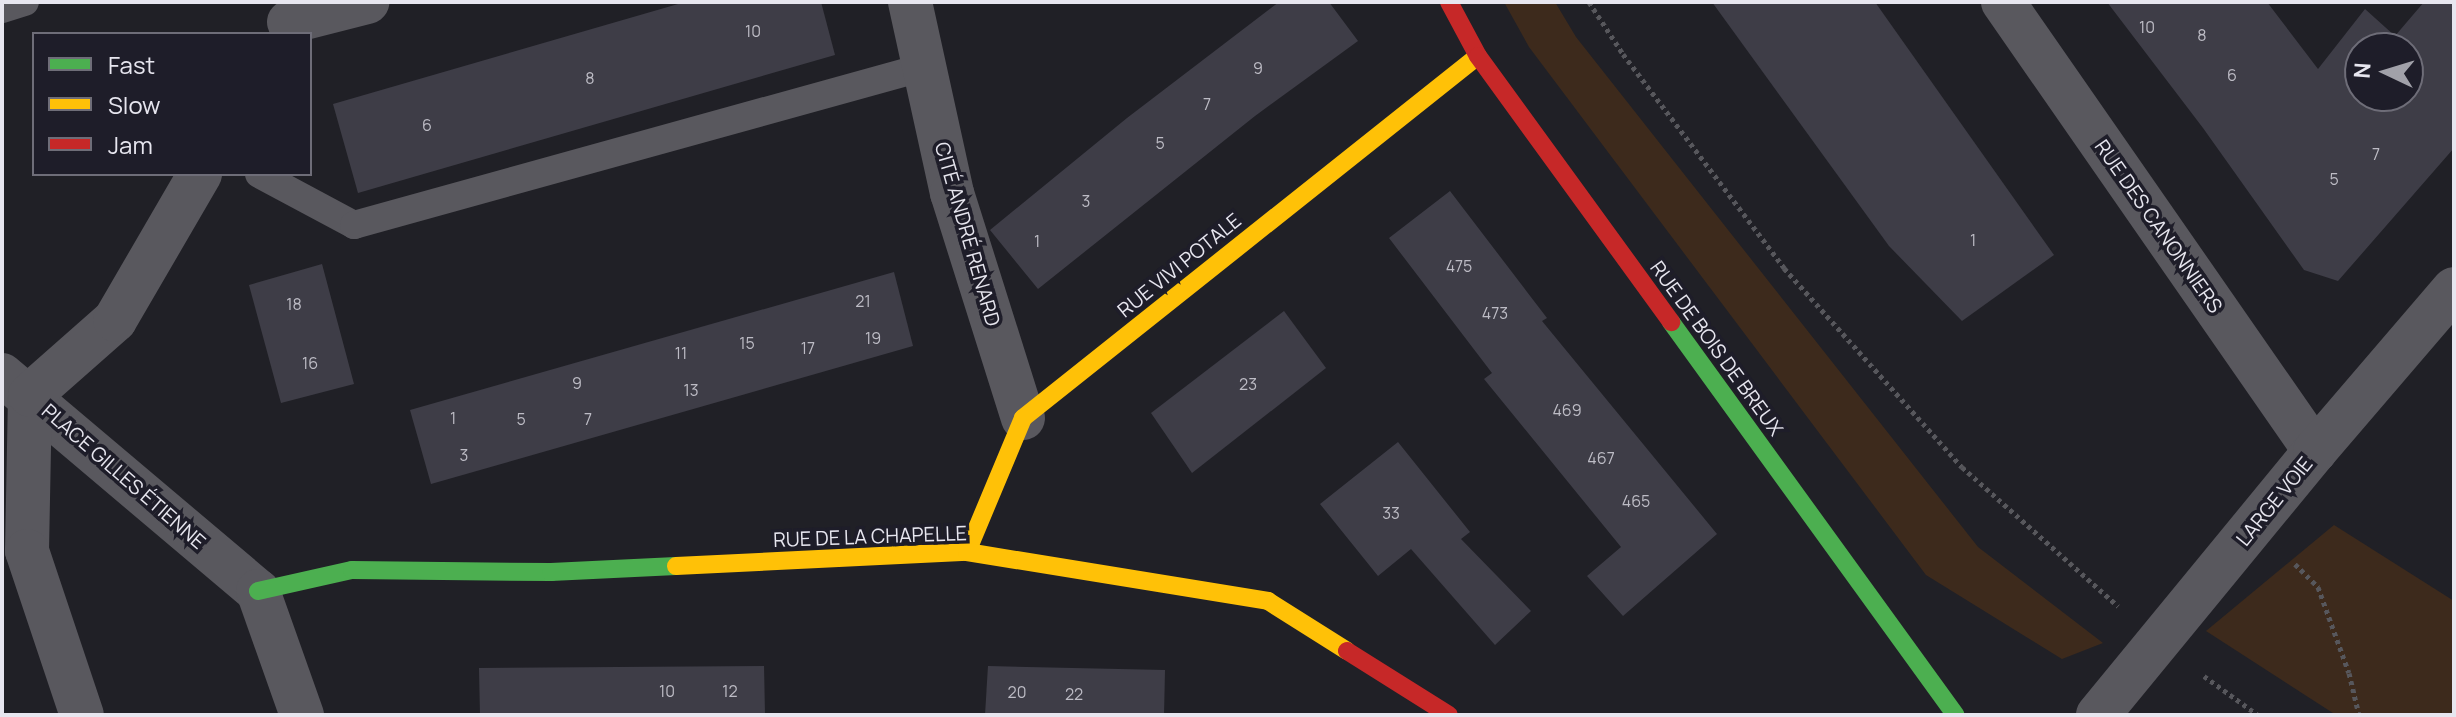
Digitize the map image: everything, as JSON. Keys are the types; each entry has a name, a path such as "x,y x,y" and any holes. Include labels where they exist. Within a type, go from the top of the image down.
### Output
{"street":[{"path":"290,19 367,2"},
{"name":"CITÉ ANDRÉ RENARD","path":"910,2 952,193 1023,418"},
{"name":"RUE DE BOIS DE BREUX","path":"1449,2 1478,56 1956,715"},
{"name":"RUE DES CANONNIERS","path":"2003,2 2315,451"},
{"name":"RUE VIVI POTALE","path":"967,552 1023,418 1478,56"},
{"path":"16,385 115,320 199,176"},
{"name":"LARGE VOIE","path":"2098,715 2315,451 2454,289"},
{"name":"PLACE GILLES ÉTIENNE","path":"16,385 27,551 82,715"},
{"name":"PLACE GILLES ÉTIENNE","path":"16,385 258,591 302,715"},
{"name":"RUE DE LA CHAPELLE","path":"258,591 352,570 551,572 967,552 1268,601 1449,715"}],"lane":[{"path":"2,9 25,2"},
{"path":"263,176 354,225 924,67"}],"path":[{"path":"1589,2 1623,54 1784,268 1962,467 2122,610"},
{"path":"2257,523 2318,587 2349,673 2359,715"},
{"path":"2193,668 2258,715"}],"shaded area":[{"path":"1504,2 1555,2 1576,37 1978,547 2103,643 2062,659 1926,575 1529,47"},
{"path":"2334,525 2454,601 2454,715 2336,715 2206,631"}],"building":[{"path":"685,2 821,2 835,55 358,193 333,104"},
{"path":"1279,2 1329,2 1358,41 1255,116 1038,289 990,230 1127,118"},
{"path":"1712,2 1875,2 2054,255 1962,321 1889,246"},
{"path":"2107,2 2267,2 2318,69 2344,36 2344,112 2424,112 2424,32 2398,32 2424,2 2454,2 2454,148 2338,281 2304,270 2203,128"},
{"path":"2365,9 2391,32 2347,32"},
{"path":"1450,191 1547,318 1542,321 1717,534 1623,616 1587,576 1621,547 1484,379 1492,373 1389,238"},
{"path":"322,264 354,384 281,403 249,285"},
{"path":"894,272 913,346 431,484 410,410"},
{"path":"1284,311 1326,368 1192,473 1151,413"},
{"path":"1398,442 1470,532 1461,539 1531,611 1495,645 1411,549 1378,576 1320,504"},
{"path":"764,666 765,715 480,715 479,668"},
{"path":"988,666 1165,670 1164,715 985,715"}],"traffic: fast":[{"path":"1671,322 1956,715"},
{"path":"258,591 352,570 551,572 676,566"}],"traffic: slow":[{"path":"967,552 1023,418 1478,56"},
{"path":"676,566 967,552 1268,601 1347,651"}],"traffic: jam":[{"path":"1449,2 1478,56 1671,322"},
{"path":"1347,651 1449,715"}]}
